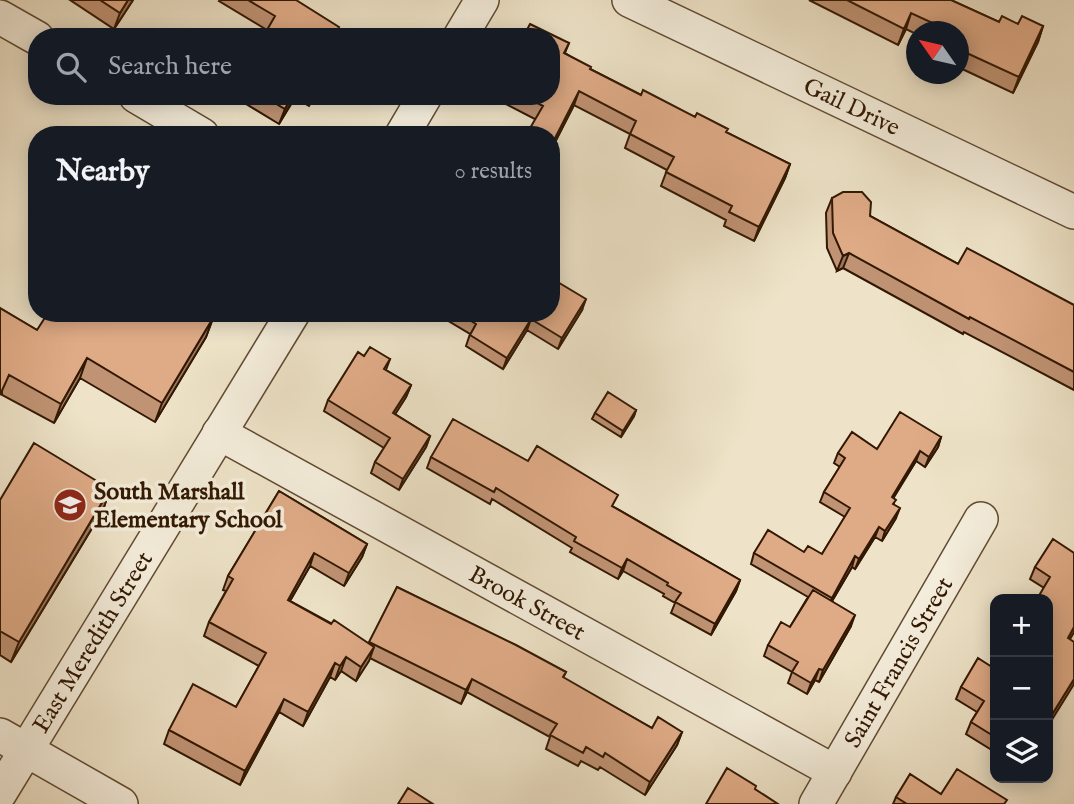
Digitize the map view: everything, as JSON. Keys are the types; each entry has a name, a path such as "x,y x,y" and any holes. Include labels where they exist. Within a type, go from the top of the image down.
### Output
{"street":[{"path":"465,28 482,0"},
{"name":"Gail Drive","path":"629,0 1074,212"},
{"path":"0,17 28,33"},
{"path":"151,105 187,126"},
{"path":"407,126 420,105"},
{"name":"East Meredith Street","path":"0,793 13,743 219,433 287,322"},
{"name":"Brook Street","path":"219,433 835,772"},
{"name":"Saint Francis Street","path":"816,804 981,519"},
{"path":"13,743 121,804"}],"building":[{"path":"100,0 128,0 120,13"},
{"path":"248,0 296,0 339,27 268,28 275,16"},
{"path":"847,0 951,0 999,22 1002,16 1018,24 1022,16 1043,26 1019,77 969,54 969,21 928,21 911,13 904,29"},
{"path":"560,39 569,43 564,53 591,67 590,69 641,95 643,90 695,117 697,113 728,129 726,132 790,164 759,227 729,212 732,206 666,172 674,157 630,134 636,121 579,91 560,128 560,126 531,126 543,106 541,105 560,105"},
{"path":"843,192 862,192 871,202 870,216 958,264 967,248 1074,305 1074,372 970,317 969,319 849,253 843,256 833,233 832,198"},
{"path":"560,283 586,299 562,338 536,322 560,322"},
{"path":"0,308 37,330 42,322 211,322 162,403 87,358 61,404 9,375 0,395"},
{"path":"473,322 529,322 507,358 470,335 476,324"},
{"path":"370,347 390,359 384,369 411,385 393,413 430,436 403,479 375,462 390,438 328,400 358,352 364,356"},
{"path":"608,392 636,410 623,431 595,413"},
{"path":"900,412 941,437 929,457 920,451 892,497 896,500 893,504 900,508 885,531 879,527 859,559 855,556 832,598 754,553 768,530 804,552 808,546 822,554 850,508 824,492 845,458 838,453 852,432 877,449"},
{"path":"453,419 528,461 537,446 618,495 612,506 740,580 715,624 675,602 681,593 667,585 668,583 627,559 622,568 574,541 576,537 496,488 494,492 431,457"},
{"path":"34,443 110,489 19,642 0,631 0,500"},
{"path":"279,491 367,544 349,573 314,553 288,600 331,624 334,620 374,647 361,667 346,657 340,666 335,663 308,712 284,699 245,771 169,730 193,684 236,707 266,653 209,622 233,579 228,576"},
{"path":"1053,539 1074,553 1074,627 1068,638 1074,642 1074,679 1053,713 1053,594 1040,594 1050,577 1035,567"},
{"path":"397,587 566,672 563,677 652,728 658,717 682,732 650,782 605,753 603,757 586,747 583,753 550,735 557,724 472,679 466,690 369,642"},
{"path":"813,590 855,615 823,670 819,669 811,683 792,672 798,662 768,645 781,622 790,627"},
{"path":"978,658 990,666 990,734 971,722 984,701 961,687"},
{"path":"727,768 756,786 755,789 778,804 706,804"},
{"path":"957,769 1007,800 1004,804 907,804 896,797 910,774 941,794"},
{"path":"408,788 433,804 398,804"}],"place":[{"name":"South Marshall Elementary School","path":"70,505"}]}
